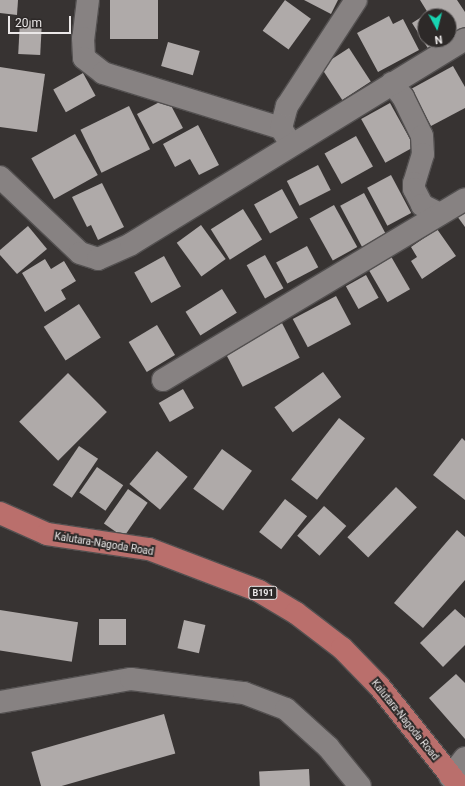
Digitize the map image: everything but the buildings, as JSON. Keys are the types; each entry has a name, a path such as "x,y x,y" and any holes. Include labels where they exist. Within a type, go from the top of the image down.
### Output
{"main road":[{"name":"Kalutara-Nagoda Road","path":"0,513 47,534 149,549 259,591 296,612 342,648 379,686 455,781"}],"street":[{"path":"88,0 83,38 84,58 103,74 286,136"},
{"path":"286,136 287,106 356,0"},
{"path":"0,177 80,253 98,259 131,244 286,136 392,83 465,38"},
{"path":"392,83 403,97 422,136 423,154 414,183 414,189 422,205 440,214"},
{"path":"163,380 465,199"},
{"path":"0,702 131,679 244,693 286,709 328,746 360,786"},
{"path":"455,781 465,758"}]}
